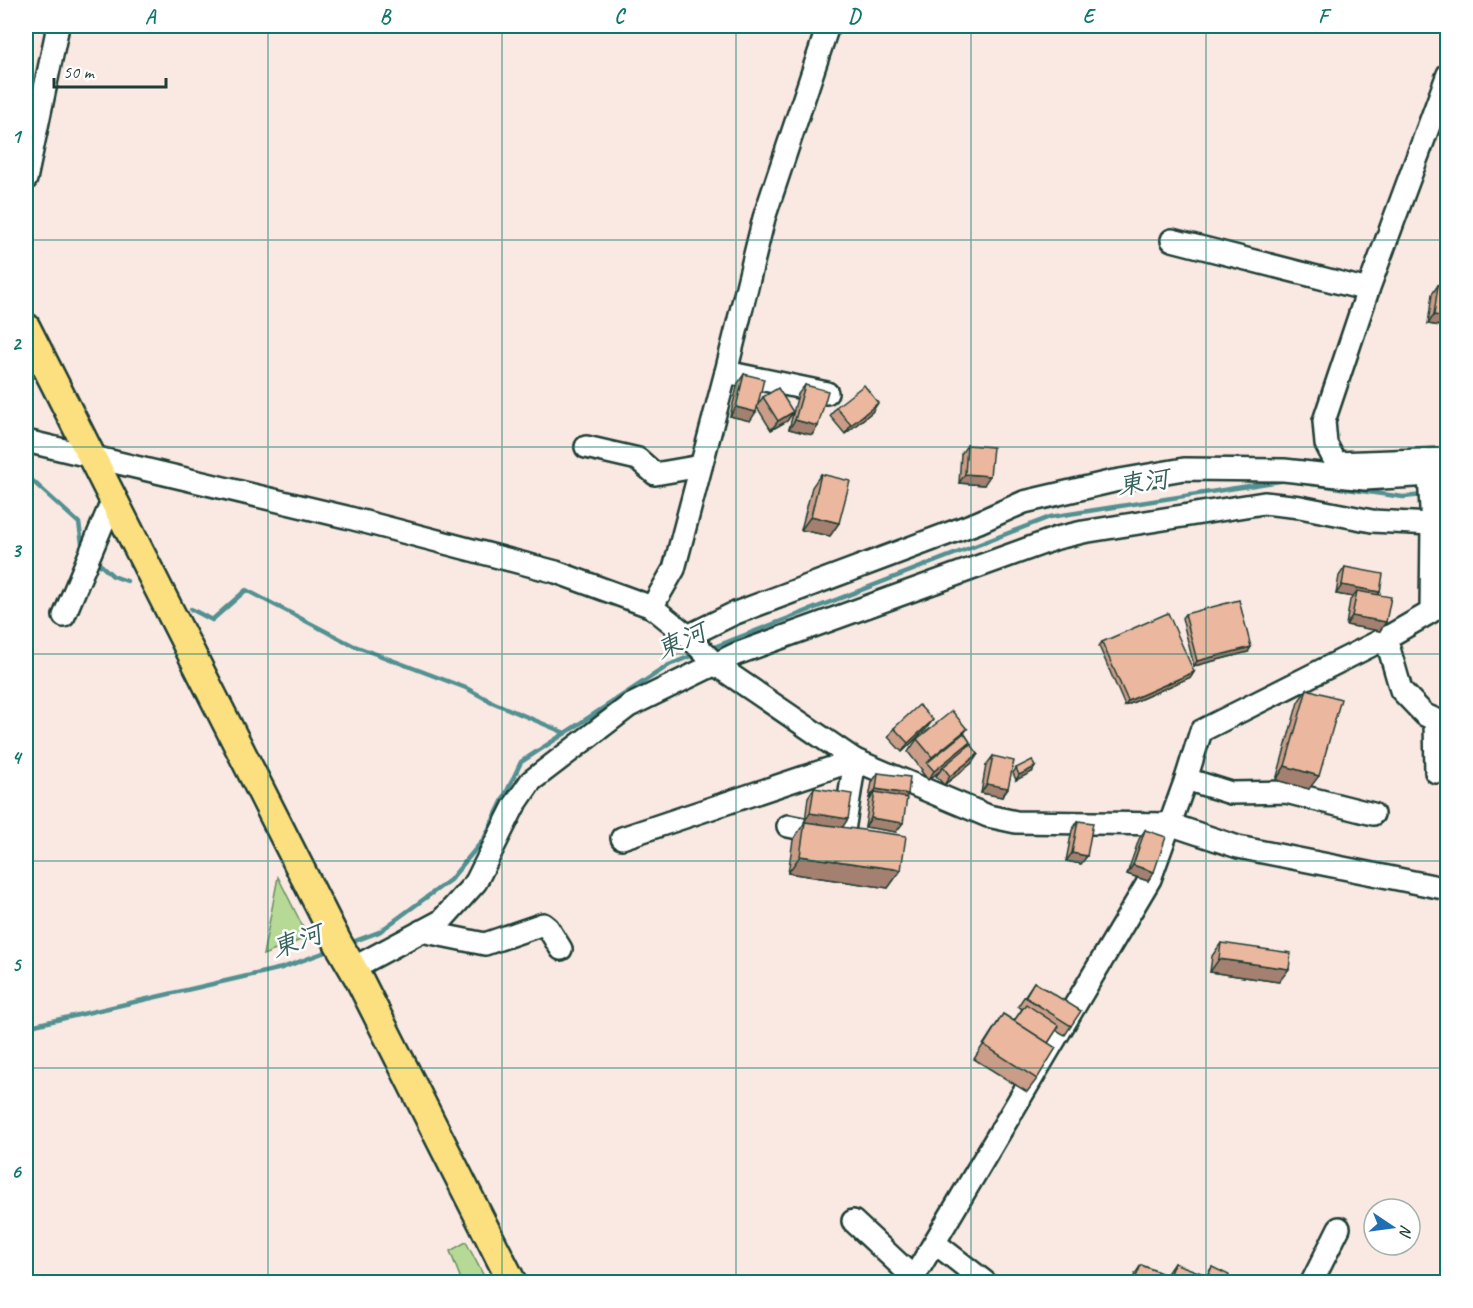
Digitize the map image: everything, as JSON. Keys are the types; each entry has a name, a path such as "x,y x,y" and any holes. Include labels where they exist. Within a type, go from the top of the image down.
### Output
{"main road":[{"path":"26,327 512,1282"}],"street":[{"path":"26,179 58,26"},
{"path":"652,607 674,569 764,218 828,26"},
{"path":"1438,467 1336,463 1326,444 1324,421 1368,290 1448,74"},
{"path":"1172,240 1368,290"},
{"path":"726,372 827,393"},
{"path":"26,441 346,517 556,572 652,607 688,636 716,665 855,760 988,816 1016,822 1169,824 1238,847 1448,889"},
{"path":"586,447 638,459 655,474 701,466"},
{"path":"853,1221 912,1280 1150,879 1201,731 1439,613 1438,467"},
{"path":"688,636 733,614 979,522 1024,502 1114,481 1184,469 1284,470 1365,479 1438,467"},
{"path":"64,616 113,499"},
{"path":"353,968 441,921 476,882 514,806 531,780 629,706 736,654 1046,542 1083,532 1264,503 1372,520 1437,520"},
{"path":"1386,638 1401,690 1425,715 1441,723 1436,772"},
{"path":"622,838 855,760"},
{"path":"788,826 852,839 855,760"},
{"path":"1186,779 1231,794 1286,792 1372,814"},
{"path":"421,930 486,944 543,924 561,949"},
{"path":"1312,1282 1339,1228"},
{"path":"936,1243 985,1282"}],"green space":[{"path":"278,877 308,937 263,955"},
{"path":"466,1242 487,1282 462,1282 450,1251"}],"building":[{"path":"1438,285 1448,286 1448,317 1434,315"},
{"path":"744,374 764,379 756,412 736,407"},
{"path":"805,385 828,391 818,426 795,420"},
{"path":"864,385 878,403 851,425 836,407"},
{"path":"778,388 793,412 778,421 763,397"},
{"path":"967,445 993,447 990,476 965,474"},
{"path":"821,474 850,481 839,523 811,516"},
{"path":"1345,567 1383,574 1380,592 1342,585"},
{"path":"1357,591 1391,597 1386,622 1352,616"},
{"path":"1239,600 1251,647 1197,661 1185,614"},
{"path":"1168,613 1194,672 1128,701 1102,642"},
{"path":"1307,689 1341,699 1319,776 1285,766"},
{"path":"919,705 933,720 908,743 894,728"},
{"path":"952,711 967,729 932,757 917,739"},
{"path":"964,733 970,742 934,771 927,763"},
{"path":"971,744 978,754 950,776 943,767"},
{"path":"993,756 1014,761 1008,788 987,784"},
{"path":"1032,760 1035,767 1019,775 1016,768"},
{"path":"878,773 910,777 908,794 876,789"},
{"path":"814,788 852,794 848,819 810,813"},
{"path":"875,792 907,798 903,823 871,818"},
{"path":"1078,821 1093,823 1087,856 1072,853"},
{"path":"805,822 906,836 901,870 800,856"},
{"path":"1145,830 1166,837 1154,872 1133,865"},
{"path":"1221,943 1291,953 1289,969 1219,959"},
{"path":"1034,982 1081,1011 1071,1026 1025,997"},
{"path":"1026,1004 1059,1026 1048,1043 1014,1021"},
{"path":"1003,1014 1056,1048 1037,1079 984,1045"},
{"path":"1174,1263 1204,1274 1201,1282 1167,1282"},
{"path":"1141,1265 1166,1275 1163,1282 1134,1282"},
{"path":"1212,1267 1229,1275 1226,1282 1205,1282"}],"waterway":[{"path":"26,475 79,523 83,550"},
{"name":"東河","path":"709,649 1050,517 1287,480"},
{"name":"東河","path":"1305,483 1403,497 1424,495"},
{"name":"東河","path":"1436,494 1448,493"},
{"path":"94,559 113,576 127,581"},
{"path":"191,609 212,620 246,590 352,645 466,688 492,702 565,733"},
{"name":"東河","path":"347,944 379,932 450,880 484,839 521,762 669,665 698,653"},
{"name":"東河","path":"26,1027 282,968 331,950"}]}
